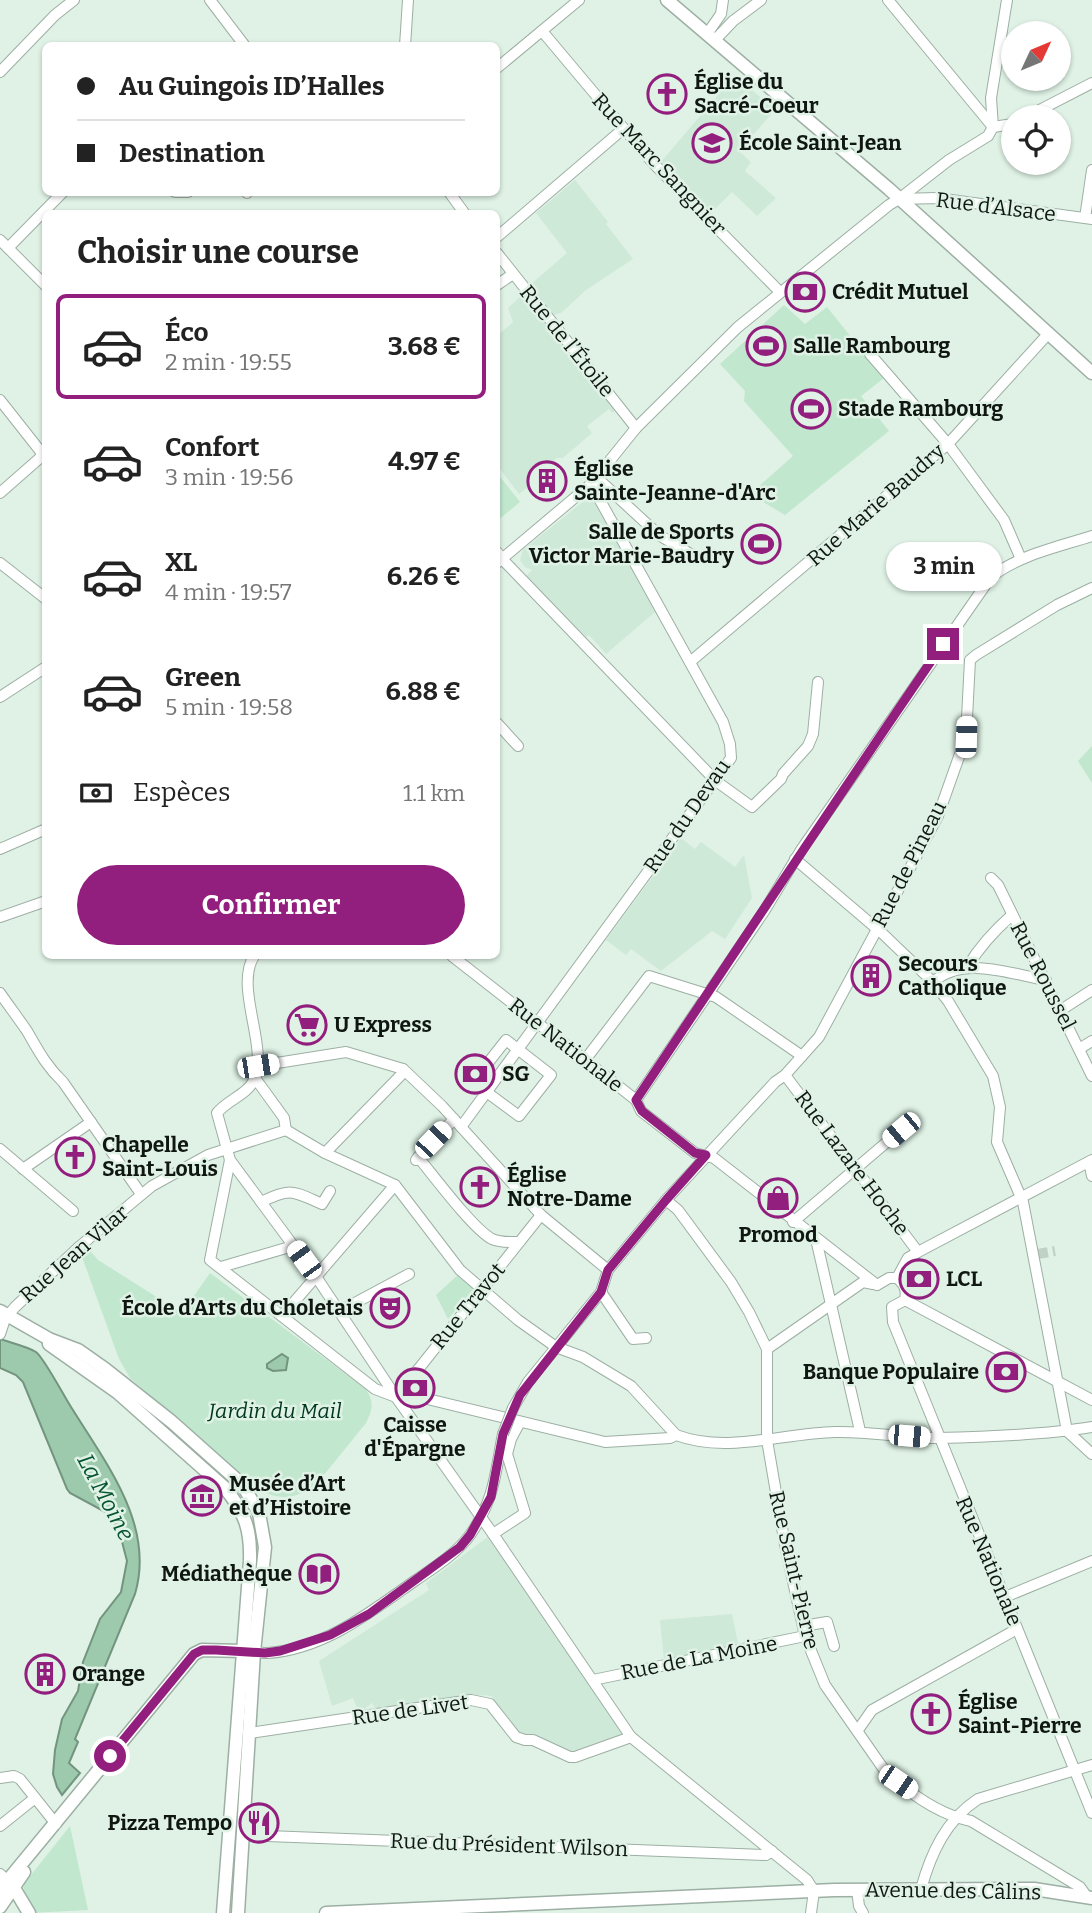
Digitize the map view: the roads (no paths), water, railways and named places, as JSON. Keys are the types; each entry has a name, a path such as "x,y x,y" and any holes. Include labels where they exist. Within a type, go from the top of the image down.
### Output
{"main road":[{"path":"667,0 900,200 1092,373"},
{"path":"2,1321 78,1350 125,1383 245,1489 257,1510 263,1527 265,1547 248,1651 223,1913"},
{"path":"2,1321 42,1339 117,1392 225,1488 244,1516 250,1533 250,1733 238,1913"},
{"path":"0,1907 5,1883 37,1848 194,1654 202,1650 248,1651"},
{"path":"5,1883 29,1913"},
{"name":"Avenue des Câlins","path":"326,1913 532,1909 857,1890 1034,1889 1089,1897"}],"street":[{"path":"0,72 55,15 74,0"},
{"path":"211,0 242,42"},
{"path":"405,42 408,0"},
{"path":"500,66 579,0"},
{"path":"711,37 721,14 723,0"},
{"path":"711,37 761,0"},
{"path":"888,0 993,128"},
{"path":"500,556 594,481 636,428 703,359 780,292 949,160 988,136 993,128 991,98 1007,0"},
{"path":"721,14 733,21"},
{"name":"Rue Marc Sangnier","path":"542,31 652,162 780,292"},
{"path":"1049,105 1092,83"},
{"path":"993,128 1001,126"},
{"path":"500,234 623,129"},
{"path":"1088,219 1092,170"},
{"path":"43,210 58,196"},
{"name":"Rue d’Alsace","path":"900,200 937,198 1088,219"},
{"path":"42,211 4,244 42,282"},
{"name":"Rue de l’Étoile","path":"500,257 636,428"},
{"path":"500,283 513,274"},
{"name":"Rue Marie Baudry","path":"690,662 948,444 1048,334"},
{"path":"870,354 948,444 1004,520 1021,559"},
{"path":"0,400 40,452 41,457 0,493"},
{"path":"594,481 659,535 692,555"},
{"name":"Rue du Devau","path":"519,1242 503,1242 486,1236 416,1160 487,1092 731,758 723,722 594,481"},
{"path":"636,1100 765,909 795,859 990,577 1021,559 1092,536"},
{"path":"500,558 716,781 752,807 781,779 808,746 813,734 818,682"},
{"path":"0,563 42,596"},
{"name":"Rue de Pineau","path":"785,1074 785,1067 794,1057 819,1037 938,816 966,737 970,660 1057,605 1092,588"},
{"path":"0,696 42,670"},
{"path":"500,726 519,746"},
{"path":"0,849 42,831"},
{"path":"795,859 877,929 933,982 948,1001 993,1076 999,1107 997,1142 1021,1197 1035,1254 1067,1431 1092,1454"},
{"name":"Rue Roussel","path":"990,878 998,886 1092,1076"},
{"path":"0,917 42,902"},
{"path":"968,966 985,941 1012,915"},
{"path":"253,959 247,974 258,1066 250,1086 217,1113 228,1154 340,1311 396,1397 631,1737 807,1880 814,1891 811,1913"},
{"name":"Rue Nationale","path":"456,959 636,1100 642,1111 695,1153 714,1158 877,1285"},
{"path":"933,982 953,970 968,966 1046,981"},
{"path":"585,1060 649,976 716,997 798,1054"},
{"path":"1061,1010 1092,990"},
{"path":"0,993 27,1032 37,1052 63,1082 141,1194"},
{"path":"506,1040 551,1075 519,1116 487,1092 473,1082 506,1040"},
{"path":"1079,1049 1092,1041"},
{"path":"258,1066 346,1052 402,1069 457,1123 541,1215 608,1270"},
{"path":"325,1153 401,1075 402,1069"},
{"path":"248,1651 265,1653 298,1647 344,1629 460,1547 491,1497 503,1434 513,1408 528,1382 601,1292 608,1270 666,1200 785,1074"},
{"name":"Rue Lazare Hoche","path":"785,1074 918,1252"},
{"path":"255,1078 284,1118 286,1130 325,1153 395,1185 460,1270 518,1320 556,1347 583,1357 632,1386 676,1435"},
{"path":"23,1169 91,1122"},
{"name":"Rue Jean Vilar","path":"2,1321 80,1246 141,1194 186,1166 228,1154 286,1130"},
{"path":"793,1222 901,1130"},
{"path":"0,1149 73,1211"},
{"path":"228,1154 210,1260 375,1389 396,1397 411,1395 605,1442 670,1438 676,1435 723,1443 767,1440 816,1432 860,1431 938,1438 1067,1431 1092,1427"},
{"path":"897,1278 908,1258 1090,1161 1092,1176"},
{"path":"282,1316 395,1185"},
{"path":"261,1202 285,1191 295,1192 322,1204 330,1191"},
{"path":"666,1200 678,1210 731,1282 767,1349 863,1282 877,1285 889,1278 897,1278 904,1284 905,1300 1092,1400"},
{"name":"Rue Travot","path":"396,1397 541,1215"},
{"path":"816,1239 860,1431"},
{"path":"220,1267 293,1245"},
{"path":"340,1311 393,1285 409,1274"},
{"path":"601,1292 633,1339 646,1338"},
{"name":"Rue Nationale","path":"905,1300 892,1307 893,1322 1092,1813"},
{"name":"Rue Saint-Pierre","path":"767,1349 767,1440 785,1545 804,1631 825,1685 888,1773 955,1818 971,1821 1080,1887 1089,1897"},
{"path":"493,1534 525,1513 507,1454 520,1422"},
{"path":"250,1533 263,1527"},
{"path":"1004,1597 1092,1561"},
{"path":"804,1631 827,1622 834,1647"},
{"path":"858,1730 872,1710 1017,1629"},
{"name":"Rue de La Moine","path":"593,1680 804,1631"},
{"name":"Rue de Livet","path":"250,1733 471,1700 490,1704 516,1737 533,1740 569,1757 631,1737"},
{"path":"921,1889 930,1859 955,1818 978,1799 1092,1765"},
{"path":"0,1778 14,1776 20,1779 55,1824"},
{"path":"0,1825 35,1798"},
{"name":"Rue du Président Wilson","path":"244,1835 766,1855 772,1851"},
{"path":"857,1890 859,1906 863,1913"}],"water":[{"name":"La Moine","path":"0,1339 36,1352 43,1361 110,1470 132,1517 138,1542 140,1568 135,1594 75,1739 78,1742 69,1763 80,1773 62,1795 53,1774 62,1719 78,1691 83,1662 100,1619 121,1592 127,1561 120,1534 111,1515 67,1489 23,1382 16,1375 0,1368"},
{"path":"282,1354 288,1358 286,1370 273,1371 267,1368 267,1364"}],"tunnel":[{"path":"1038,1254 1055,1251"}],"place":[{"name":"Église du Sacré-Coeur","path":"667,94"},
{"name":"École Saint-Jean","path":"712,143"},
{"name":"Crédit Mutuel","path":"805,292"},
{"name":"Salle Rambourg","path":"766,346"},
{"name":"Stade Rambourg","path":"811,409"},
{"name":"Église Sainte-Jeanne-d'Arc","path":"547,481"},
{"name":"Salle de Sports Victor Marie-Baudry","path":"761,544"},
{"name":"Secours Catholique","path":"871,976"},
{"name":"U Express","path":"307,1025"},
{"name":"SG","path":"475,1074"},
{"name":"Chapelle Saint-Louis","path":"75,1157"},
{"name":"Église Notre-Dame","path":"480,1187"},
{"name":"Promod","path":"778,1198"},
{"name":"LCL","path":"919,1279"},
{"name":"École d’Arts du Choletais","path":"390,1308"},
{"name":"Banque Populaire","path":"1006,1372"},
{"name":"Caisse d'Épargne","path":"415,1388"},
{"name":"Musée d’Art et d’Histoire","path":"202,1496"},
{"name":"Médiathèque","path":"319,1574"},
{"name":"Orange","path":"45,1674"},
{"name":"Église Saint-Pierre","path":"931,1714"},
{"name":"Pizza Tempo","path":"259,1823"}],"park label":[{"name":"Jardin du Mail","path":"275,1411"}]}
